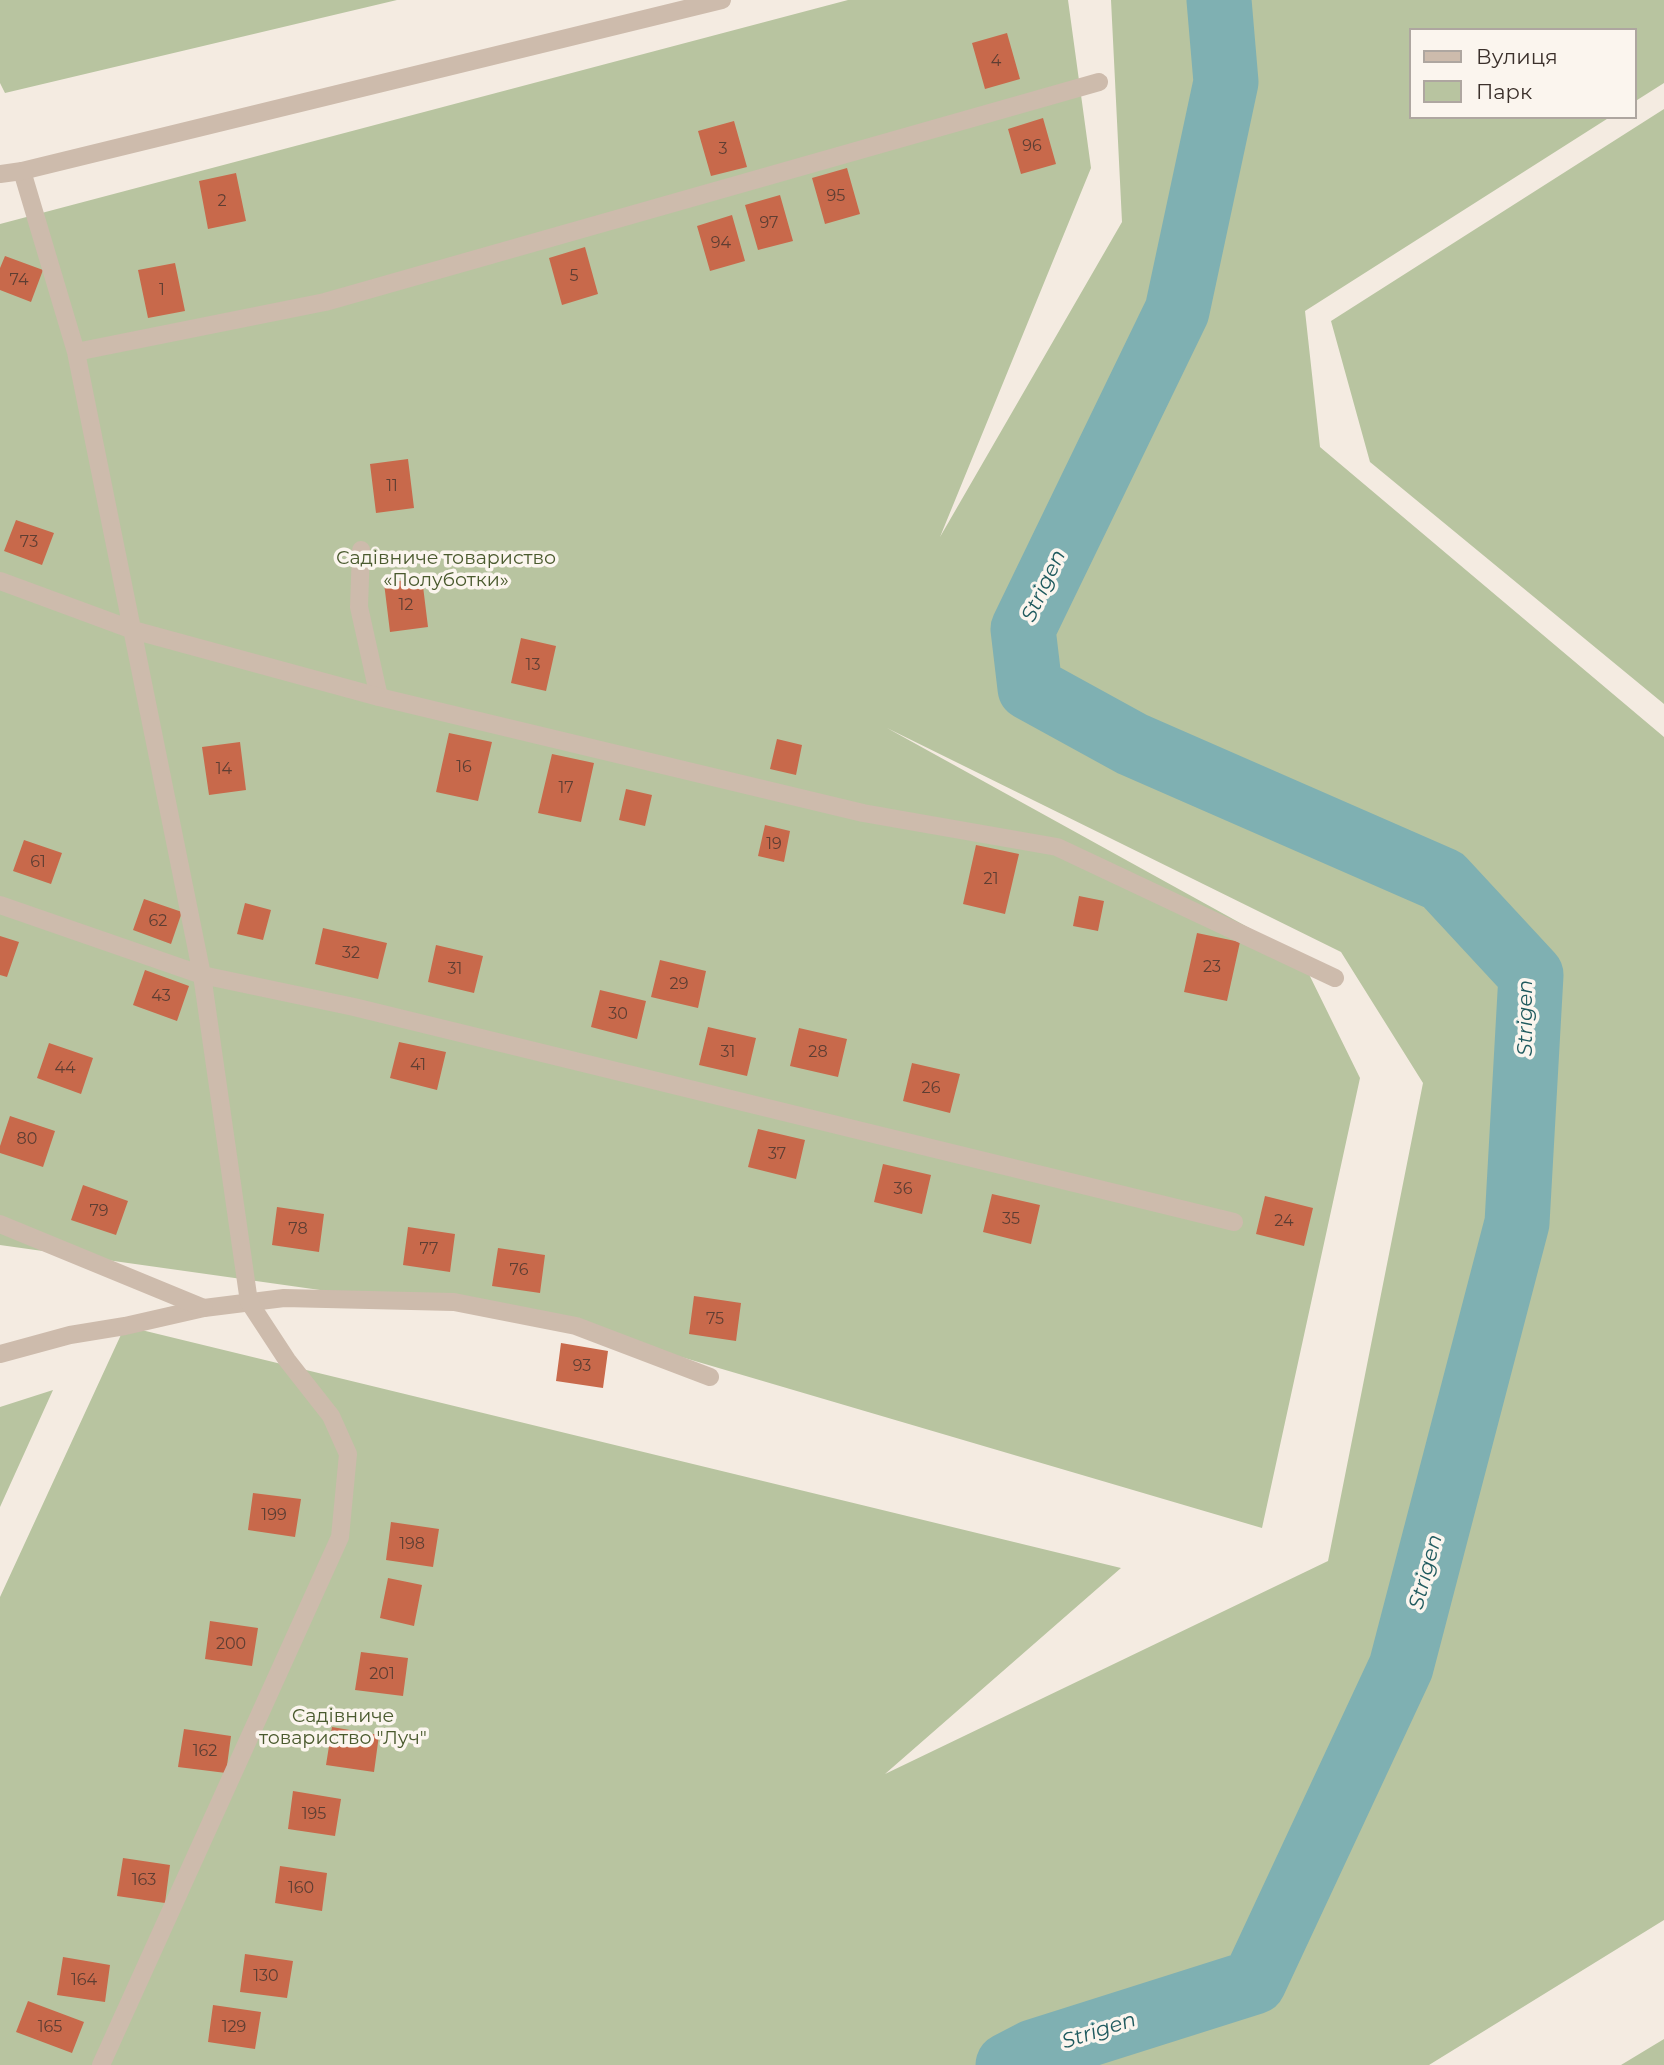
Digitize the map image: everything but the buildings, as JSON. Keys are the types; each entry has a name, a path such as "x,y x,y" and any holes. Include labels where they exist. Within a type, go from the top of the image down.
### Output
{"street":[{"path":"0,174 22,171 722,0"},
{"path":"76,352 325,302 1099,82"},
{"path":"22,171 76,352 133,630 202,975 249,1302 287,1360 331,1416 348,1454 340,1537 101,2065"},
{"path":"361,550 359,607 379,696"},
{"path":"0,581 133,630 379,696 863,813 1057,847 1335,978"},
{"path":"0,905 202,975 354,1007 1234,1222"},
{"path":"0,1224 204,1308"},
{"path":"0,1354 70,1335 204,1308 249,1302 284,1298 454,1302 576,1326 710,1377"}],"green space":[{"path":"0,0 397,0 5,93 0,83"},
{"path":"848,0 1068,0 1091,168 940,537 1122,222 1111,0 1664,0 1664,83 1636,101 1636,28 1408,28 1408,119 1607,119 1305,311 1320,447 1664,737 1664,1920 1429,2065 0,2065 0,1597 125,1326 1121,1568 885,1774 1328,1561 1423,1083 1341,952 887,728 1300,956 1360,1078 1262,1528 576,1326 0,1245 0,224"},
{"path":"1664,109 1664,704 1370,462 1331,321"},
{"path":"53,1390 0,1507 0,1407"},
{"path":"1664,2039 1664,2065 1621,2065"}],"waterway":[{"name":"Strigen","path":"1008,2065 1033,2052 1254,1982 1401,1667 1517,1223 1531,975 1443,880 1132,744 1030,688 1023,629 1177,311 1226,82 1219,0"}],"park label":[{"name":"Садівниче товариство «Полуботки»","path":"446,569"},
{"name":"Садівниче товариство \"Луч\"","path":"343,1727"}]}
